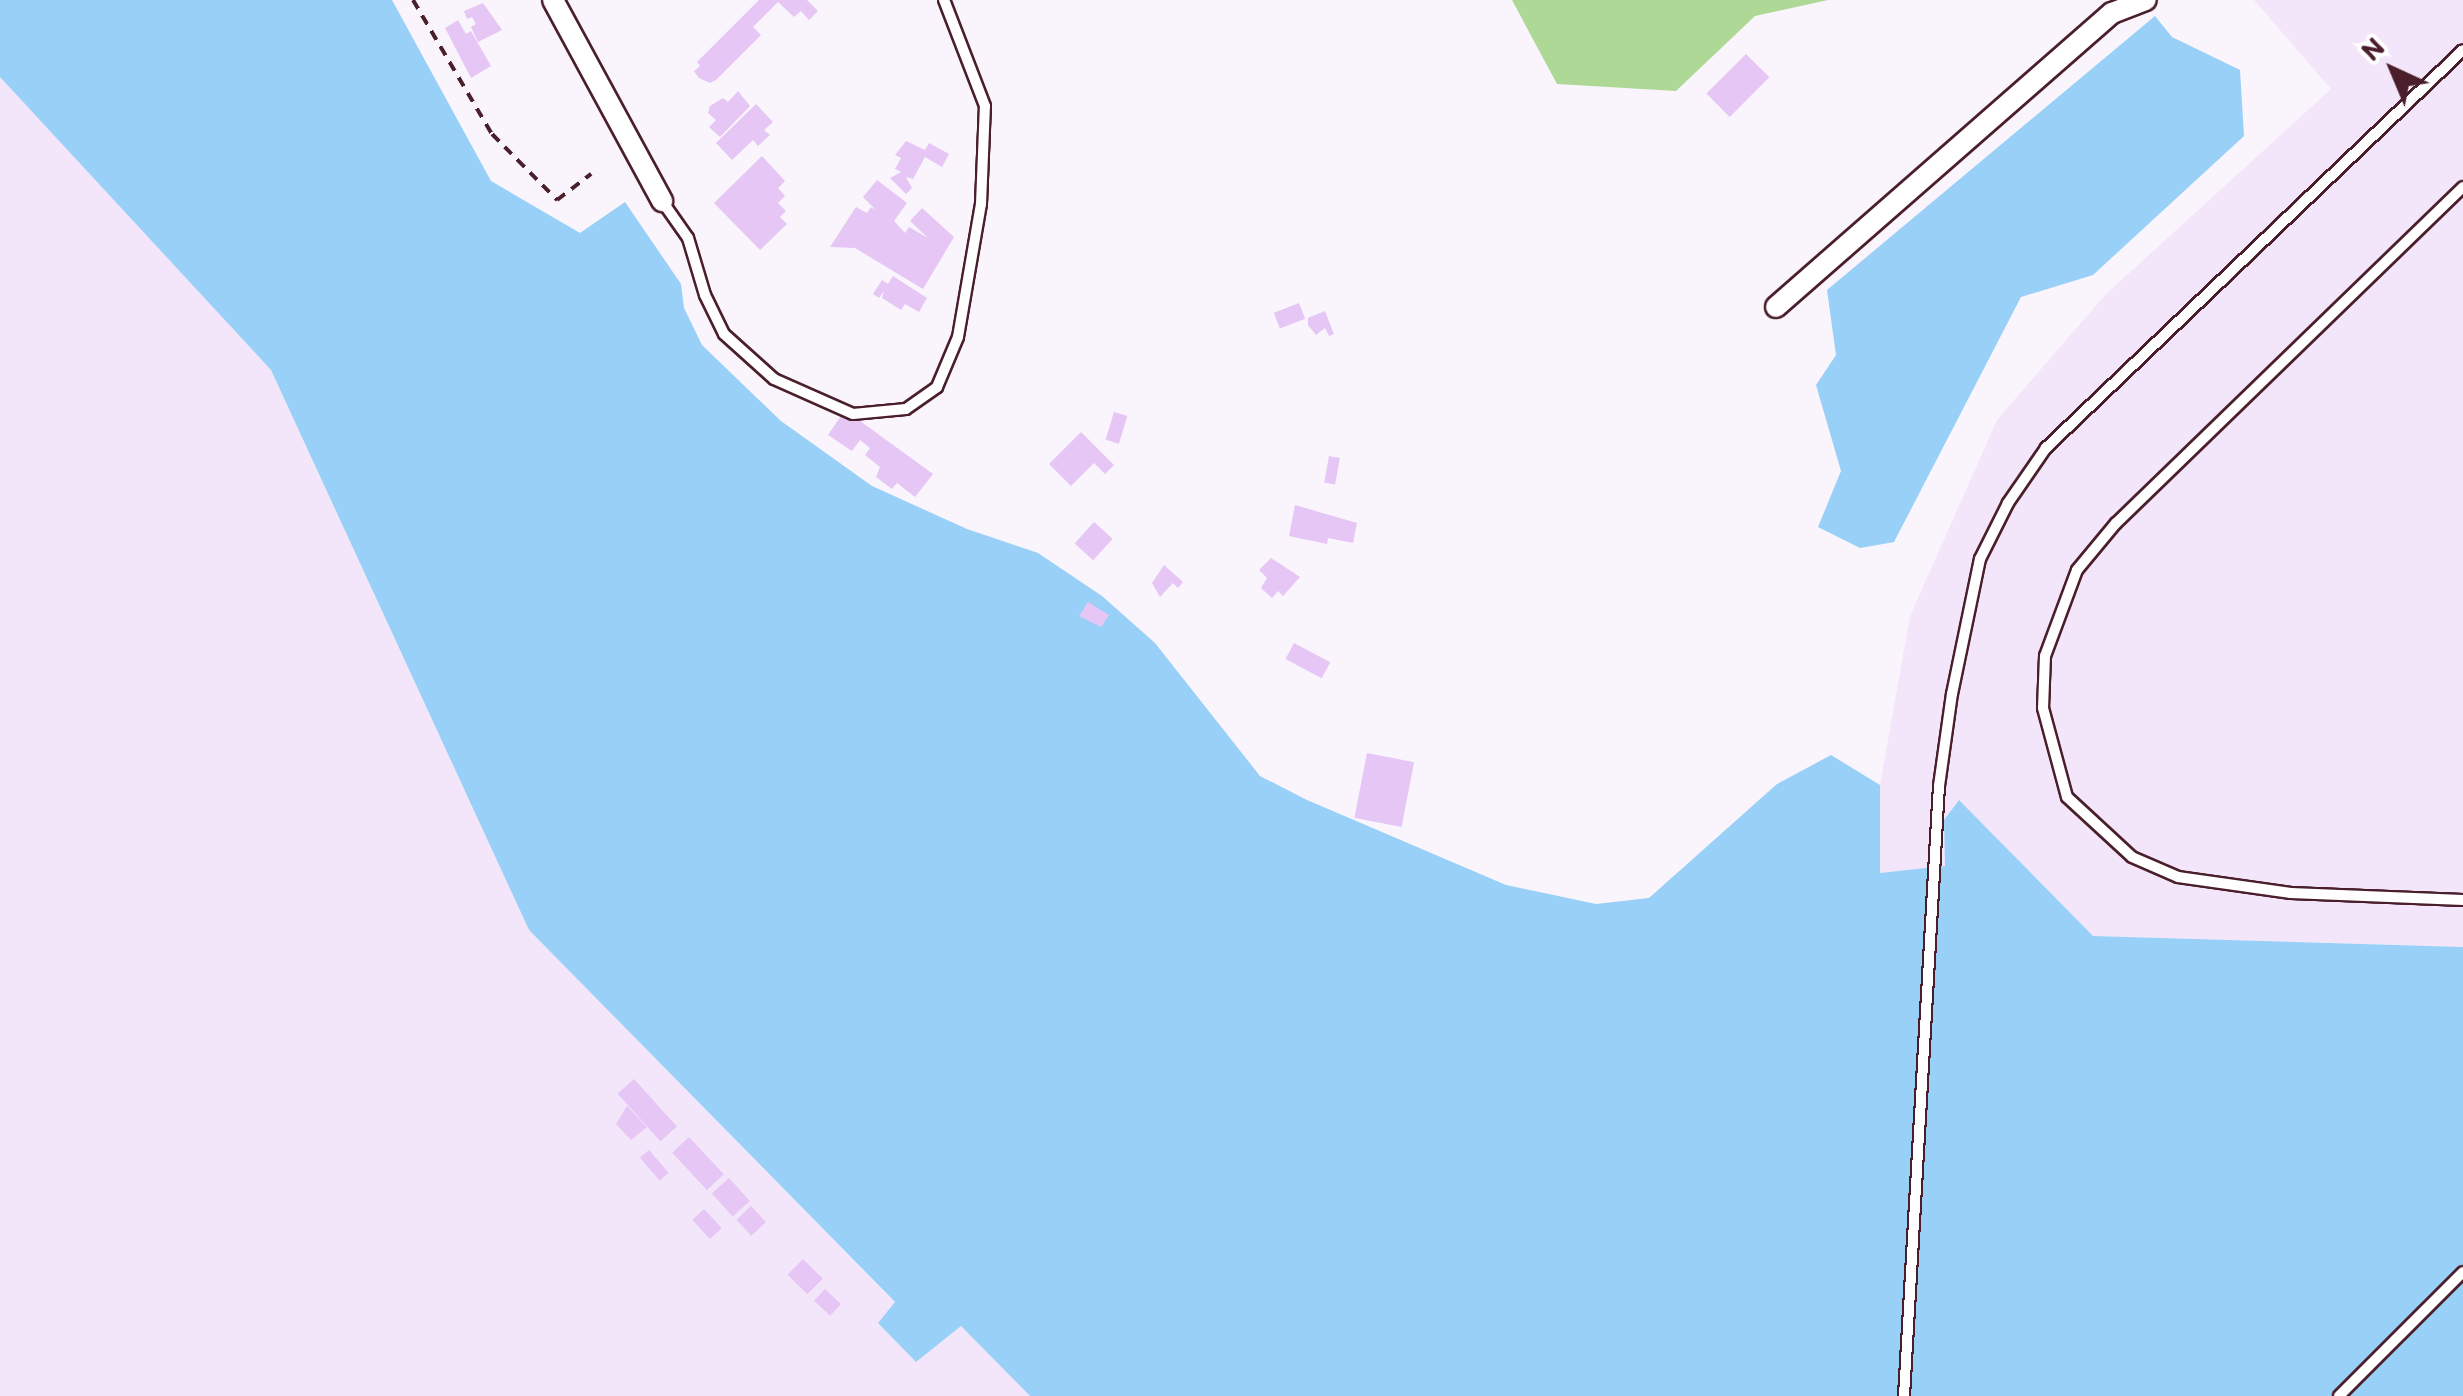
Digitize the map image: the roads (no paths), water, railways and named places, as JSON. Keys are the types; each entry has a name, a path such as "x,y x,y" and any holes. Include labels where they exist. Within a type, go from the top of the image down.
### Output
{"street":[{"path":"553,0 662,201"},
{"path":"1776,308 2112,14 2146,0"}],"lane":[{"path":"662,201 688,238 705,296 724,334 774,379 853,414 906,410 937,387 958,336 981,204 985,106 944,0"},
{"path":"1904,1396 1939,786 1952,694 1980,559 2008,503 2046,448 2463,50"},
{"path":"2463,187 2116,523 2077,570 2045,656 2043,708 2067,797 2132,857 2178,877 2291,893 2463,900"},
{"path":"2338,1396 2463,1272"}],"water":[{"path":"0,0 392,0 491,181 580,233 625,202 681,284 684,308 702,345 781,421 872,486 967,529 1038,553 1102,596 1155,643 1260,776 1506,885 1596,904 1649,898 1777,784 1831,755 1880,785 1880,873 1945,866 1944,820 1959,800 2093,936 2463,947 2463,1396 1030,1396 961,1326 916,1362 878,1323 895,1302 529,930 271,370 0,77"},
{"path":"2155,16 2172,37 2240,70 2244,136 2093,275 2021,297 1894,542 1860,548 1818,527 1841,471 1816,385 1836,355 1827,290"}]}
